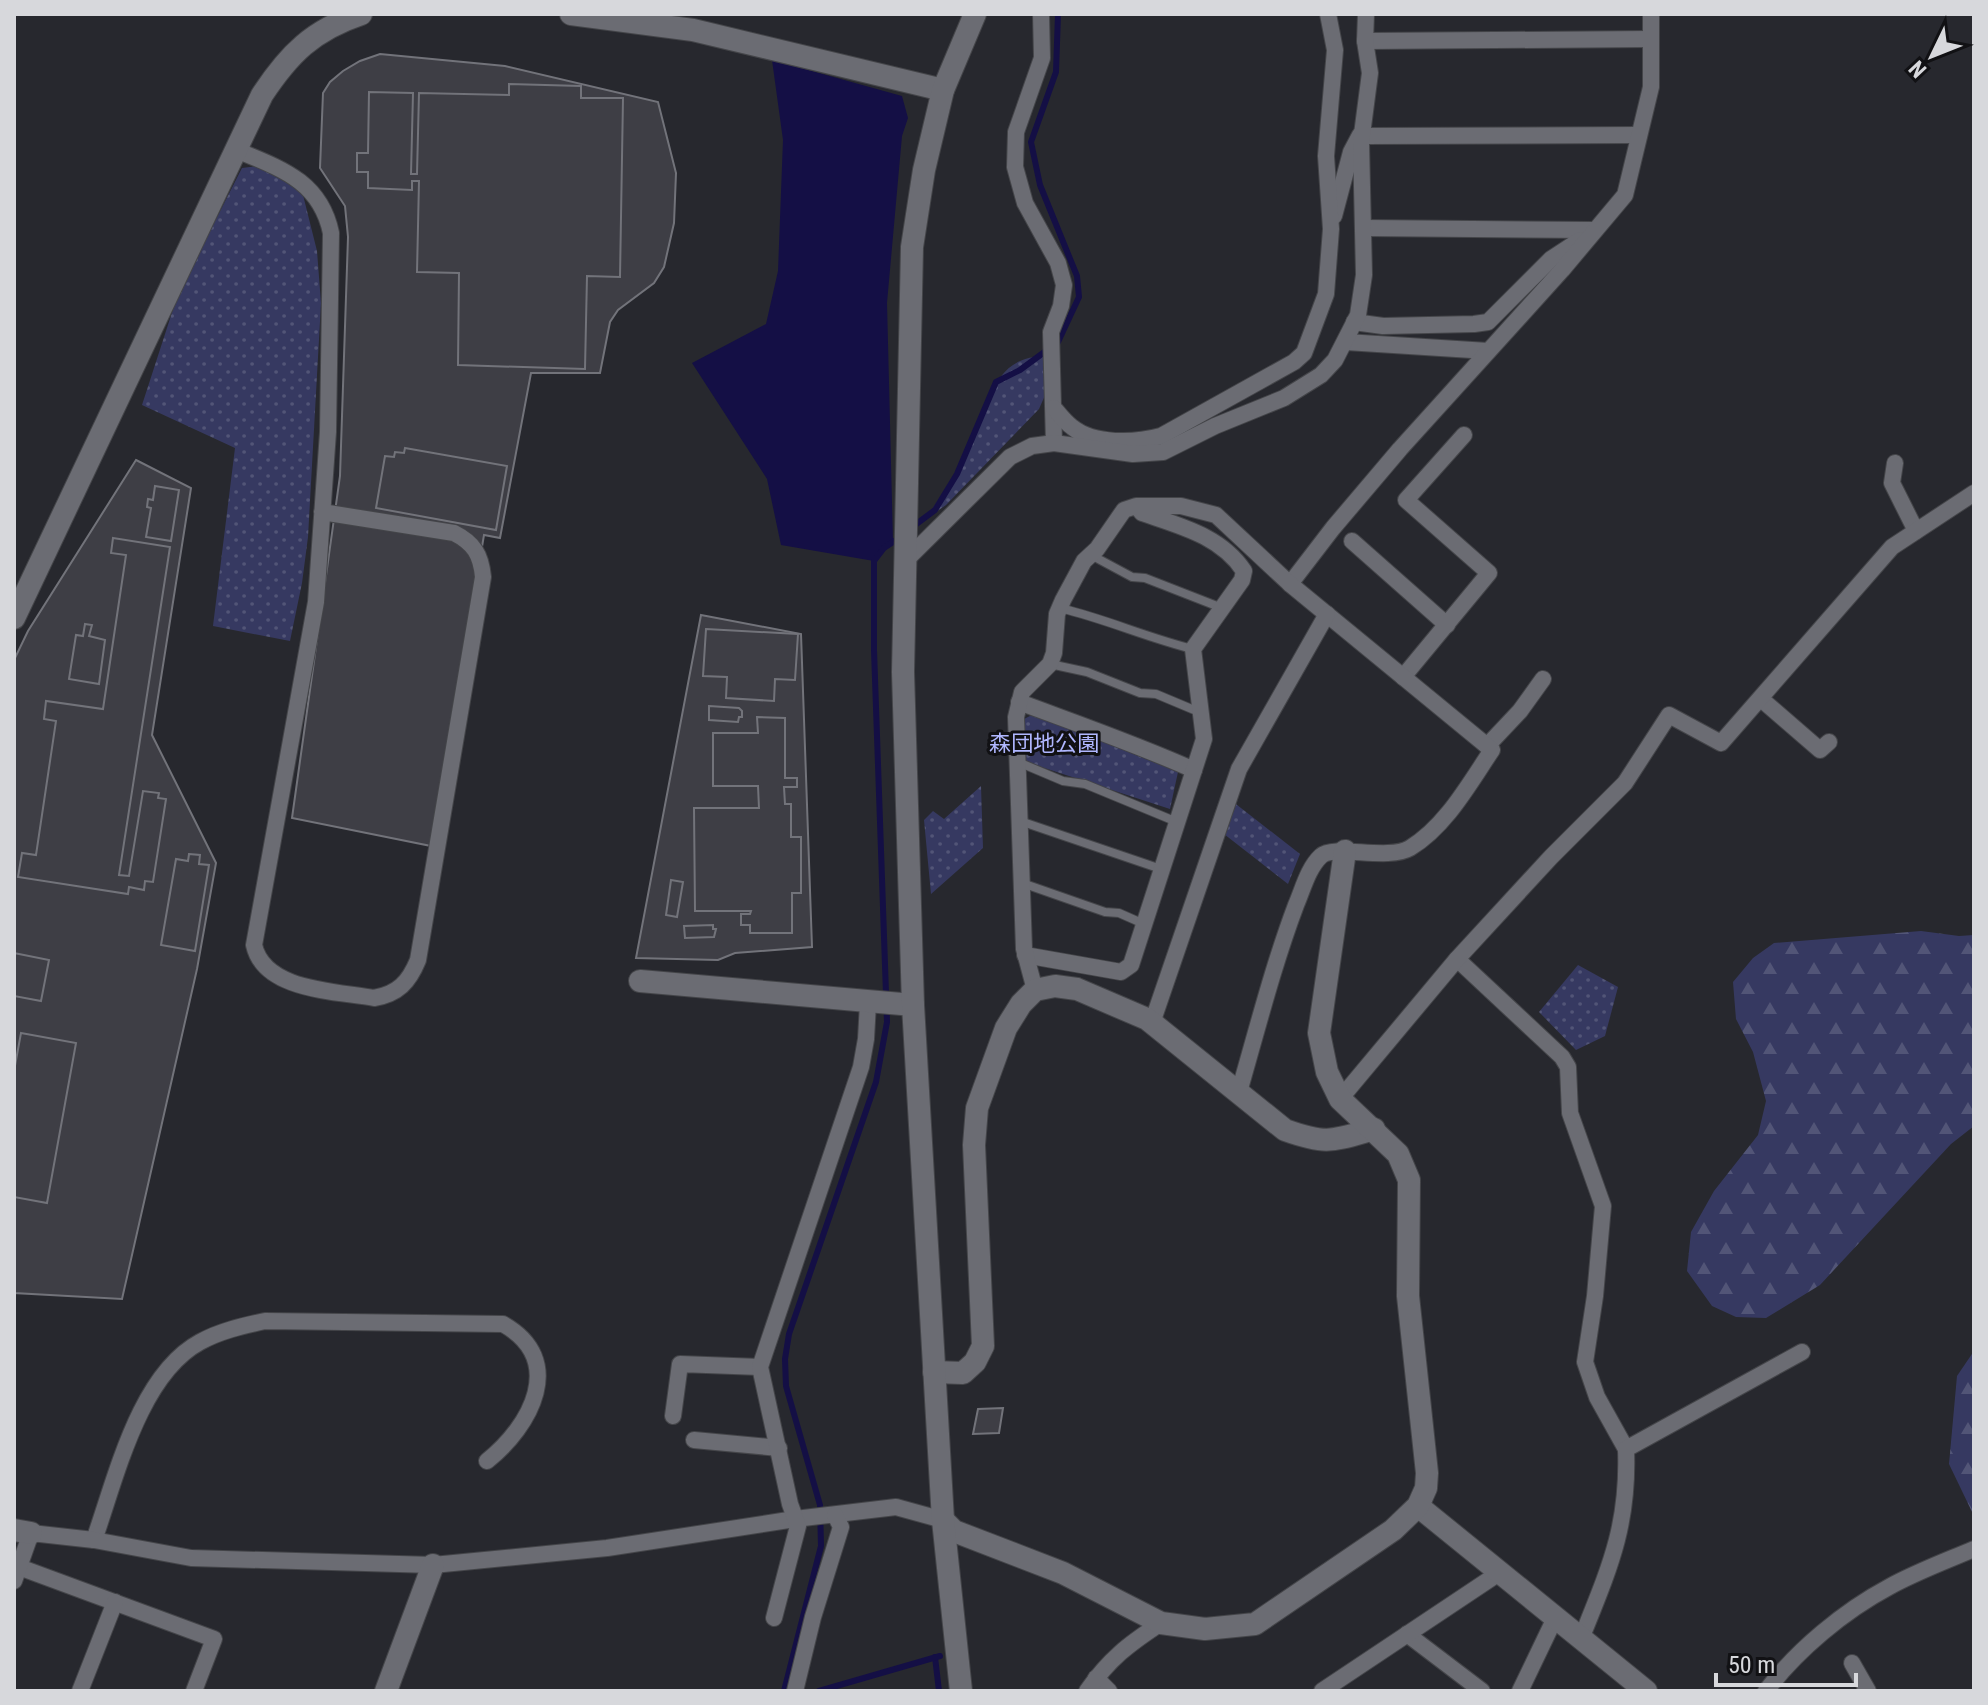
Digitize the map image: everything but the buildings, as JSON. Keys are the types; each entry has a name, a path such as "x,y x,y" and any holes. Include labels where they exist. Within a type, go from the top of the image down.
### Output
{"street":[{"path":"14,618 262,95 289,58 306,41 337,22 361,14"},
{"path":"571,14 693,30 943,90"},
{"path":"961,1691 943,1520 913,1005 903,672 912,247 924,170 943,90 975,14"},
{"path":"1041,14 1042,58 1016,132 1015,167 1025,203 1058,263 1064,285 1061,306 1051,332 1054,443"},
{"path":"1054,408 1072,427 1084,434 1108,439 1144,440 1161,436 1294,362 1304,353 1326,294 1331,229 1326,156 1335,50 1328,14"},
{"path":"904,555 1010,457 1032,446 1054,443 1133,454 1163,452 1284,398 1321,375 1335,360 1354,322 1364,275 1362,133 1370,73 1365,41 1366,14"},
{"path":"1290,584 1400,449 1625,195 1651,87 1651,14"},
{"path":"1365,41 1651,39"},
{"path":"1331,229 1351,152 1362,133"},
{"path":"1362,133 1639,135"},
{"path":"234,149 285,171 311,189 327,213 331,233 328,432 322,512 316,602 254,945 264,967 286,982 374,998 389,996 400,989 412,975 418,960 483,577 477,550 454,533 322,512"},
{"path":"1364,228 1595,230"},
{"path":"1354,322 1383,326 1488,322 1551,259 1595,230"},
{"path":"1346,342 1488,351"},
{"path":"1403,677 1489,573 1406,500 1464,435"},
{"path":"1895,463 1892,483 1916,531"},
{"path":"1340,1099 1457,959 1551,857 1625,783 1669,715 1721,743 1892,547 1974,493"},
{"path":"1025,955 1121,972 1131,965 1204,739 1193,649 1242,580 1244,571 1235,558 1202,534 1142,513 1136,506"},
{"path":"1035,990 1025,955 1016,717 1022,692 1050,664 1060,607 1084,561 1124,510 1136,506 1181,506 1216,515 1290,584 1492,750 1441,822 1408,850 1365,855 1329,851 1321,856 1308,874 1287,931 1239,1092"},
{"path":"1352,541 1447,625"},
{"path":"1152,1023 1239,769 1327,614"},
{"path":"1487,746 1520,711 1543,679"},
{"path":"1761,699 1820,750 1829,742"},
{"path":"1019,702 1111,737 1133,742 1194,770"},
{"path":"194,1691 214,1639 115,1602 17,1574 23,1532 94,1540 191,1558 433,1565 607,1548 896,1507 943,1520 954,1531 1063,1573 1161,1623 1205,1629 1255,1624 1393,1530 1418,1506 1426,1488 1427,1473 1408,1296 1409,1180 1398,1154 1340,1099 1327,1072 1319,1033 1345,851"},
{"path":"1457,959 1562,1057 1568,1067 1570,1113 1603,1206 1600,1255 1585,1362 1597,1397 1626,1449 1627,1479 1624,1516 1613,1559 1581,1639"},
{"path":"640,981 913,1005"},
{"path":"934,1372 963,1373 975,1362 983,1346 974,1145 977,1108 1006,1028 1021,1004 1035,990 1055,986 1077,989 1152,1023 1285,1130 1311,1139 1330,1141 1374,1129"},
{"path":"774,1618 798,1526 760,1367 861,1067 868,1003"},
{"path":"94,1540 142,1407 155,1385 176,1359 199,1342 227,1330 265,1321 503,1324 519,1333 531,1346 538,1363 536,1394 525,1419 506,1446 487,1461"},
{"path":"1626,1449 1802,1352"},
{"path":"673,1416 680,1364 760,1367"},
{"path":"694,1440 779,1448"},
{"path":"1418,1506 1646,1691"},
{"path":"795,1691 813,1617 841,1527 835,1515"},
{"path":"1766,1691 1815,1641 1851,1612 1889,1587 1974,1549"},
{"path":"386,1691 433,1565"},
{"path":"1322,1691 1499,1573"},
{"path":"80,1691 115,1602"},
{"path":"1520,1691 1555,1618"},
{"path":"1109,1691 1092,1684 1127,1645 1161,1623"},
{"path":"1407,1634 1482,1691"},
{"path":"1852,1663 1868,1691"}],"lane":[{"path":"1090,555 1132,577 1145,578 1222,608"},
{"path":"1060,607 1101,618 1156,640 1193,649"},
{"path":"1050,664 1087,672 1140,693 1156,694 1200,713"},
{"path":"1017,761 1063,781 1085,784 1177,822"},
{"path":"1020,821 1162,869"},
{"path":"1022,883 1105,912 1119,913 1144,925"}],"green space":[{"path":"259,166 273,171 303,195 317,251 321,303 308,537 290,641 213,626 235,448 142,405 178,294 242,168"},
{"path":"1045,356 1046,393 1039,409 946,505 926,519 967,454 989,399 1003,374 1027,358"},
{"name":"森団地公園","path":"1034,714 1178,772 1170,809 1020,760 1020,721"},
{"path":"981,786 983,848 931,894 924,820 933,811 944,819"},
{"path":"1232,801 1300,854 1288,884 1224,834"},
{"path":"1921,931 1974,935 1974,1126 1951,1144 1820,1285 1766,1318 1736,1317 1712,1306 1687,1271 1691,1232 1714,1191 1758,1135 1766,1101 1753,1052 1736,1019 1733,982 1753,958 1774,943"},
{"path":"1578,965 1618,987 1605,1036 1576,1050 1539,1012"},
{"path":"1974,1351 1974,1516 1949,1464 1957,1376"}],"shaded area":[{"path":"772,60 902,96 908,118 902,136 887,303 893,543 882,548 874,561 781,545 767,479 692,363 766,324 778,271 783,140"}],"waterway":[{"path":"911,528 935,510 957,474 996,382 1020,370 1058,342 1079,297 1077,276 1040,185 1031,142 1056,72 1058,14"},
{"path":"784,1691 821,1546 820,1505 786,1386 785,1359 789,1334 876,1082 887,1022 874,650 874,561 884,548 899,538"},
{"path":"819,1691 940,1656"},
{"path":"935,1657 939,1691"}]}
